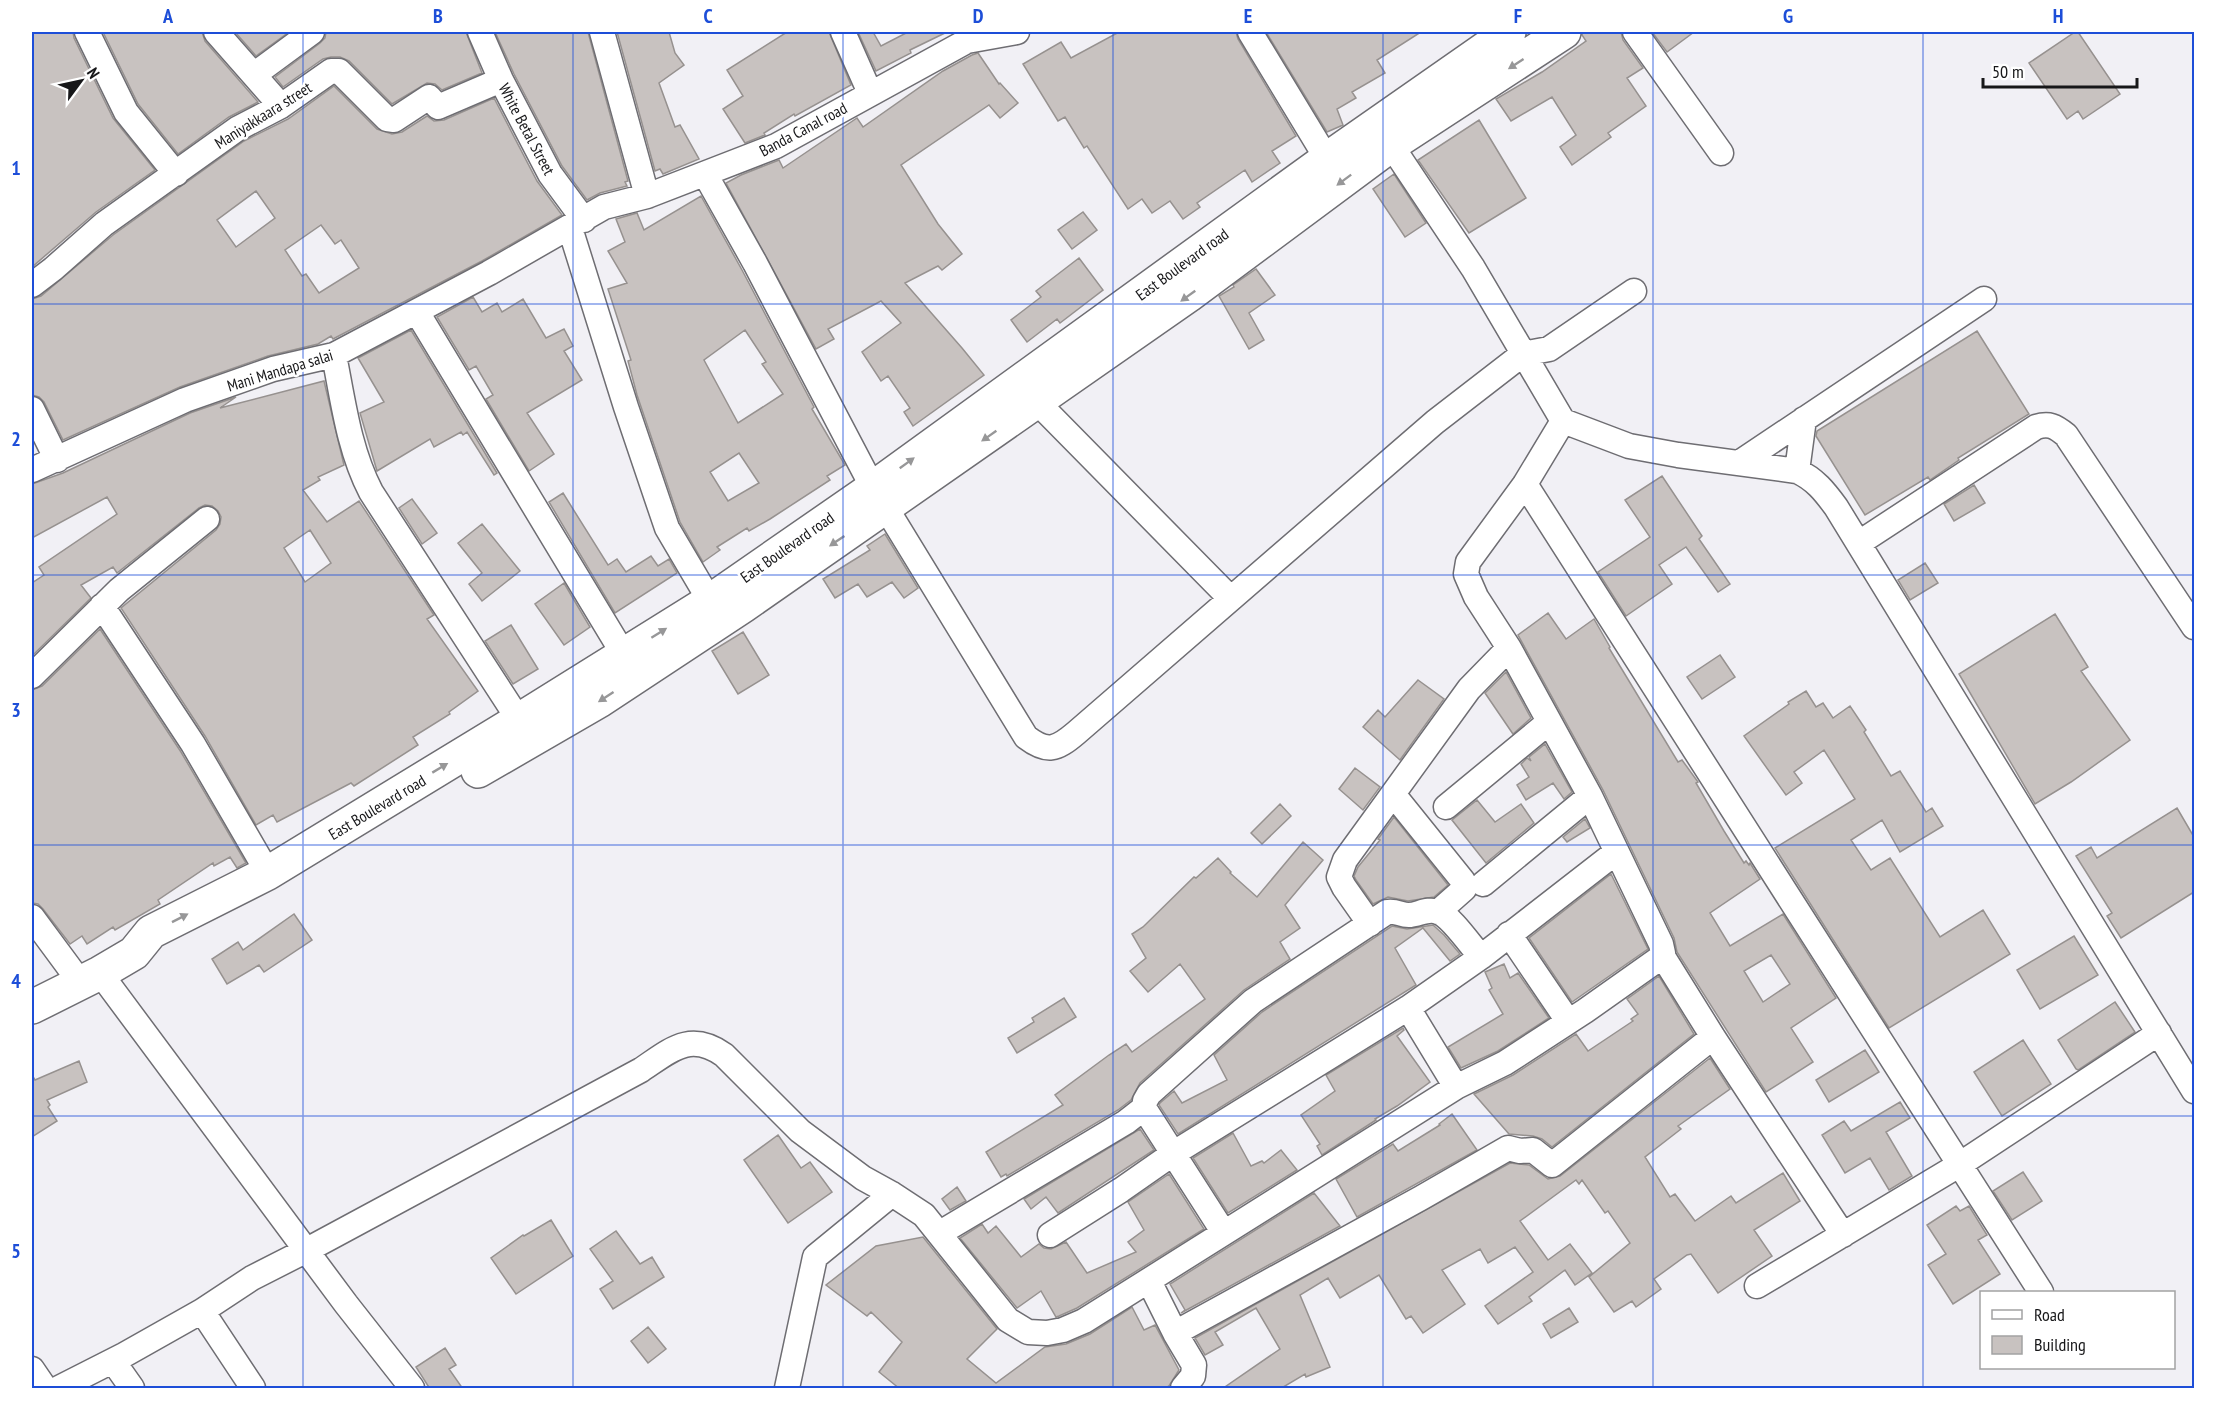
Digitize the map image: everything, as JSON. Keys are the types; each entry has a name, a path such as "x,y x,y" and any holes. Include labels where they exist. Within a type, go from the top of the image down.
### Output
{"main road":[{"name":"East Boulevard road","path":"32,1007 134,953 151,932 268,873 879,498 1327,159 1509,32"},
{"path":"134,953 160,952 184,942 599,701 879,498 1037,402 1189,295 1391,145 1564,32"}],"street":[{"path":"87,32 126,112 176,174"},
{"path":"216,32 281,106"},
{"path":"255,74 312,32"},
{"name":"White Betal Street","path":"480,32 501,80 577,224 626,407 667,528 710,600"},
{"path":"602,32 647,196"},
{"path":"843,32 870,93"},
{"name":"Banda Canal road","path":"577,224 604,207 647,196 776,146 967,41 1017,32"},
{"path":"1250,32 1327,159"},
{"path":"1635,32 1721,153"},
{"name":"Maniyakkaara street","path":"32,285 104,224 237,129 281,106 331,71 339,71 387,119 394,120 429,97 438,107 501,80"},
{"path":"1391,145 1473,268 1563,421 1629,446 1677,455 1797,471 1809,476 1822,488 1859,543 2194,1091"},
{"path":"705,174 879,498 1026,737 1039,746 1049,749 1064,743 1435,422 1523,354 1549,349 1634,291"},
{"name":"Mani Mandapa salai","path":"32,470 185,400 273,369 333,355 417,312 577,224"},
{"path":"1739,463 1984,300"},
{"path":"417,312 624,655"},
{"path":"333,355 354,452 366,483 519,720"},
{"path":"1037,402 1230,598"},
{"path":"32,409 57,460"},
{"path":"1797,471 1804,419"},
{"path":"1563,421 1525,484 1468,562 1466,574 1480,605 1509,648 1590,796 1661,944 1662,955 1843,1235"},
{"path":"1859,543 2036,427 2046,424 2056,427 2066,435 2194,627"},
{"path":"1525,484 2040,1291"},
{"path":"32,676 102,606 207,519"},
{"path":"102,606 193,744 268,873"},
{"path":"1370,924 1339,877 1345,860 1469,689 1509,648"},
{"path":"1446,807 1550,722"},
{"path":"1393,794 1463,881 1464,889 1438,912"},
{"path":"1483,884 1590,796"},
{"path":"1050,1235 1174,1153 1408,1008 1481,957 1616,853"},
{"path":"1224,1233 1144,1108 1149,1094 1253,1001 1387,912 1395,911 1408,915 1428,911 1438,912 1449,919 1481,957"},
{"path":"32,916 90,977 307,1250 412,1389"},
{"path":"1509,934 1568,1021"},
{"path":"59,1389 202,1311 252,1278 642,1070 669,1051 686,1043 696,1042 714,1048 724,1055 800,1131 863,1179 892,1194 924,1215 1008,1320 1028,1332 1047,1333 1063,1330 1084,1321 1149,1281 1456,1087 1505,1063 1657,961 1662,955"},
{"path":"1408,1008 1456,1087"},
{"path":"1757,1286 1959,1165 2159,1033"},
{"path":"1175,1333 1411,1204 1508,1148 1521,1151 1533,1150 1552,1165 1713,1037"},
{"path":"939,1233 1116,1128 1144,1108"},
{"path":"787,1389 815,1257 892,1194"},
{"path":"1149,1281 1195,1369 1194,1376 1184,1389"},
{"path":"202,1311 253,1389"},
{"path":"113,1361 132,1389"},
{"path":"32,1369 45,1389"}],"building":[{"path":"32,32 73,32 113,118 155,170 96,212 32,267"},
{"path":"103,32 202,32 205,41 258,102 229,117 178,154 138,104"},
{"path":"235,32 289,32 256,56"},
{"path":"326,32 466,32 482,73 442,90 435,84 427,83 392,104 349,61 340,57 331,57 323,59 283,87 275,77 320,43 325,38"},
{"path":"495,32 588,32 628,181 625,182 627,186 600,193 587,200 562,166"},
{"path":"617,32 669,32 675,53 684,65 659,83 675,127 680,125 699,159 663,174 660,169 655,171"},
{"path":"787,32 829,32 851,85 795,116 794,114 764,133 765,135 745,143 723,109 743,96 727,70"},
{"path":"858,32 873,32 881,46 908,32 947,32 910,50 911,53 876,71"},
{"path":"1119,32 1236,32 1296,136 1272,151 1280,163 1252,182 1245,170 1197,203 1200,207 1183,219 1170,201 1152,213 1142,199 1128,209 1087,146 1084,148 1065,117 1058,121 1023,64 1061,42 1071,58"},
{"path":"1266,32 1421,32 1377,60 1385,73 1352,92 1356,98 1337,109 1343,125 1327,132"},
{"path":"1583,32 1621,32 1623,40 1643,68 1627,78 1646,106 1608,133 1611,137 1572,165 1560,147 1576,135 1552,97 1511,121 1496,99 1542,72 1586,41 1582,35"},
{"path":"1652,32 1694,32 1667,52"},
{"path":"2078,32 2120,94 2083,119 2078,111 2067,119 2029,63"},
{"path":"978,53 999,84 1018,103 1000,118 989,105 901,165 938,224 962,254 942,270 938,266 905,283 984,375 913,426 904,412 910,408 888,376 881,381 862,352 901,323 881,301 828,329 834,339 816,349 726,183 779,160 783,168 857,118 863,127 943,71"},
{"path":"334,86 377,129 392,134 402,132 427,116 434,121 444,120 494,98 537,181 562,215 482,261 333,339 331,336 318,344 268,356 180,387 63,440 44,402 32,395 32,299 41,296 113,235 244,141 288,119","holes":["256,191 275,218 236,247 217,220","321,225 335,244 341,240 359,268 319,293 306,274 302,276 285,250"]},
{"path":"1479,120 1526,198 1469,233 1418,160"},
{"path":"1394,174 1426,223 1405,237 1373,189"},
{"path":"701,196 814,407 812,409 845,465 827,476 830,480 770,519 749,531 747,528 717,547 720,550 703,562 680,522 637,395 628,361 631,360 608,289 627,283 608,251 625,242 616,219 637,213 644,230","holes":["745,330 766,362 762,364 783,394 738,423 704,360","739,453 759,483 728,501 710,472"]},
{"path":"1083,212 1097,230 1072,249 1058,230"},
{"path":"1079,258 1103,290 1060,323 1057,319 1027,342 1011,320 1041,297 1036,291"},
{"path":"1256,269 1275,295 1249,313 1264,340 1249,349 1219,296"},
{"path":"473,297 482,312 497,303 502,312 523,299 546,338 564,329 573,346 564,351 582,380 527,413 554,454 529,471 486,399 493,395 476,366 469,370 437,317"},
{"path":"411,330 497,473 494,475 467,432 463,435 461,432 434,447 430,439 377,471 360,413 384,402 358,358"},
{"path":"1977,331 2029,414 1958,458 1959,460 1930,480 1928,477 1865,515 1816,436 1817,431"},
{"path":"324,381 344,465 318,477 320,480 303,490 327,522 359,501 434,615 427,619 478,691 449,712 450,714 413,737 418,745 354,786 351,783 277,822 273,815 256,825 205,736 121,608 216,530 221,517 212,506 205,505 199,508 117,573 113,567 81,585 91,598 32,656 32,583 44,575 39,567 117,514 107,497 32,538 32,484 63,473 190,413 236,397 220,408","holes":["310,530 331,563 305,582 284,548"]},
{"path":"1662,476 1702,536 1699,539 1730,584 1718,592 1686,547 1659,565 1672,584 1626,616 1598,572 1650,537 1625,500"},
{"path":"1974,485 1985,503 1954,521 1944,504"},
{"path":"563,493 608,565 617,559 626,572 651,556 658,566 669,559 677,573 615,613 549,502"},
{"path":"412,499 437,533 422,544 399,508"},
{"path":"482,524 520,571 482,601 469,584 482,573 458,543"},
{"path":"885,534 918,588 904,598 892,582 867,597 858,584 835,598 823,579 870,550 867,546"},
{"path":"1925,563 1938,583 1910,600 1898,580"},
{"path":"564,583 590,627 564,645 535,604"},
{"path":"1548,613 1566,639 1594,619 1678,762 1682,760 1698,782 1696,783 1744,863 1746,861 1749,865 1750,863 1760,879 1710,913 1730,946 1783,914 1836,998 1791,1028 1813,1062 1766,1092 1677,952 1674,938 1603,790 1518,635","holes":["1771,955 1790,984 1763,1002 1744,971"]},
{"path":"2055,614 2088,667 2081,671 2130,740 2071,782 2035,804 1959,674"},
{"path":"511,625 538,669 513,684 485,641"},
{"path":"100,629 181,752 246,863 237,868 230,857 214,866 213,863 158,900 160,904 115,930 113,927 87,944 82,936 70,944 43,909 38,904 32,903 32,690 42,686"},
{"path":"743,632 769,675 738,694 712,651"},
{"path":"1720,655 1735,677 1702,699 1687,677"},
{"path":"1506,672 1531,718 1513,734 1485,693"},
{"path":"1418,680 1444,699 1400,760 1363,727 1378,710 1385,717"},
{"path":"1806,691 1816,707 1823,703 1833,718 1850,706 1891,776 1900,771 1926,812 1932,808 1943,826 1900,852 1882,820 1851,840 1871,870 1890,858 1940,937 1983,910 2010,954 1889,1028 1775,848 1855,799 1824,750 1794,772 1802,783 1786,795 1744,736"},
{"path":"1545,744 1572,792 1564,799 1553,783 1526,800 1517,785 1529,777 1521,764 1527,758 1531,761 1529,757"},
{"path":"1355,768 1380,787 1363,810 1339,789"},
{"path":"1477,800 1495,822 1521,804 1534,823 1486,863 1452,820"},
{"path":"1280,804 1291,816 1262,844 1251,833"},
{"path":"2177,808 2194,837 2194,892 2121,938 2107,916 2112,913 2076,856 2091,847 2097,858"},
{"path":"1394,817 1448,885 1434,897 1408,901 1388,897 1373,904 1354,876"},
{"path":"1585,819 1590,828 1567,842 1563,837"},
{"path":"1303,842 1323,860 1285,905 1300,928 1280,942 1290,959 1244,990 1140,1083 1131,1100 1118,1110 1007,1176 1006,1174 1001,1177 986,1152 1063,1105 1055,1095 1109,1055 1126,1044 1132,1052 1205,999 1180,964 1148,992 1130,971 1146,958 1132,934 1143,927 1194,877 1196,878 1218,858 1230,873 1257,897"},
{"path":"1611,874 1648,949 1572,1002 1529,938"},
{"path":"294,914 312,940 264,972 259,965 227,984 212,959 238,942 243,950"},
{"path":"1433,925 1460,954 1450,961 1423,928 1395,948 1416,985 1178,1134 1159,1105 1160,1103 1174,1091 1182,1103 1227,1080 1214,1055 1262,1012 1392,926 1407,929"},
{"path":"2074,936 2098,975 2040,1009 2017,970"},
{"path":"1504,964 1510,978 1518,973 1549,1018 1498,1051 1461,1068 1448,1047 1503,1014 1489,990 1492,988 1485,972"},
{"path":"1659,976 1694,1034 1552,1147 1542,1139 1533,1136 1509,1134 1474,1094 1513,1075 1576,1034 1588,1051 1633,1021 1631,1019 1638,1014 1627,999"},
{"path":"1064,998 1076,1017 1017,1053 1008,1038 1034,1022 1032,1018"},
{"path":"2115,1002 2135,1032 2078,1070 2076,1069 2058,1040"},
{"path":"1403,1028 1404,1030 1397,1036 1430,1082 1322,1155 1317,1146 1320,1144 1301,1115 1335,1091 1326,1075"},
{"path":"2023,1040 2051,1084 2002,1116 1974,1072"},
{"path":"1865,1050 1879,1072 1829,1102 1816,1080"},
{"path":"1710,1058 1730,1089 1678,1126 1681,1129 1645,1157 1670,1197 1675,1194 1695,1221 1731,1196 1736,1203 1783,1173 1800,1201 1754,1230 1772,1256 1718,1293 1691,1254 1654,1279 1661,1289 1636,1307 1632,1301 1614,1312 1589,1277 1630,1243 1608,1211 1605,1213 1582,1180 1579,1184 1576,1180 1520,1221 1548,1260 1570,1244 1592,1273 1575,1285 1565,1270 1529,1297 1532,1301 1498,1324 1485,1306 1533,1272 1515,1247 1488,1263 1480,1249 1442,1270 1465,1304 1423,1333 1411,1316 1406,1319 1379,1275 1340,1298 1328,1278 1300,1295 1330,1367 1306,1377 1305,1374 1280,1389 1222,1389 1280,1349 1256,1308 1215,1332 1223,1345 1205,1355 1195,1338 1510,1163 1529,1165 1548,1179 1560,1176"},
{"path":"79,1061 87,1082 47,1100 50,1105 48,1107 57,1121 32,1137 32,1075 35,1080"},
{"path":"1900,1102 1910,1118 1886,1132 1912,1176 1889,1190 1870,1158 1845,1173 1822,1135 1844,1121 1851,1131"},
{"path":"1452,1114 1477,1150 1357,1217 1336,1179 1393,1144 1398,1151 1440,1125"},
{"path":"1140,1129 1154,1150 1058,1213 1046,1197 1031,1209 1024,1199"},
{"path":"1233,1133 1251,1166 1262,1161 1264,1163 1281,1150 1297,1170 1228,1213 1193,1158"},
{"path":"778,1135 801,1168 810,1162 832,1192 788,1223 744,1160"},
{"path":"2023,1172 2042,1201 2012,1220 1993,1191"},
{"path":"1169,1174 1204,1229 1077,1308 1056,1317 1041,1291 1017,1308 960,1238 982,1224 988,1233 996,1226 1021,1257 1039,1244 1051,1249 1066,1242 1087,1273 1136,1252 1128,1242 1144,1230 1128,1202"},
{"path":"957,1187 966,1201 950,1210 942,1199"},
{"path":"1314,1193 1340,1226 1181,1313 1185,1310 1170,1284"},
{"path":"1956,1206 1960,1211 1969,1206 1987,1235 1978,1240 2000,1274 1953,1304 1928,1265 1946,1254 1927,1225"},
{"path":"551,1220 573,1256 516,1294 491,1258 523,1235"},
{"path":"616,1231 640,1264 652,1257 664,1277 613,1309 600,1289 613,1281 590,1249"},
{"path":"923,1237 997,1329 967,1359 996,1383 1045,1347 1066,1344 1090,1334 1132,1307 1144,1330 1155,1325 1179,1370 1169,1386 1164,1389 900,1389 879,1372 902,1342 871,1312 867,1316 826,1285 876,1246"},
{"path":"1569,1308 1578,1322 1551,1338 1543,1324"},
{"path":"648,1327 666,1349 648,1363 631,1341"},
{"path":"445,1348 456,1365 449,1369 463,1389 430,1389 416,1367"}]}
